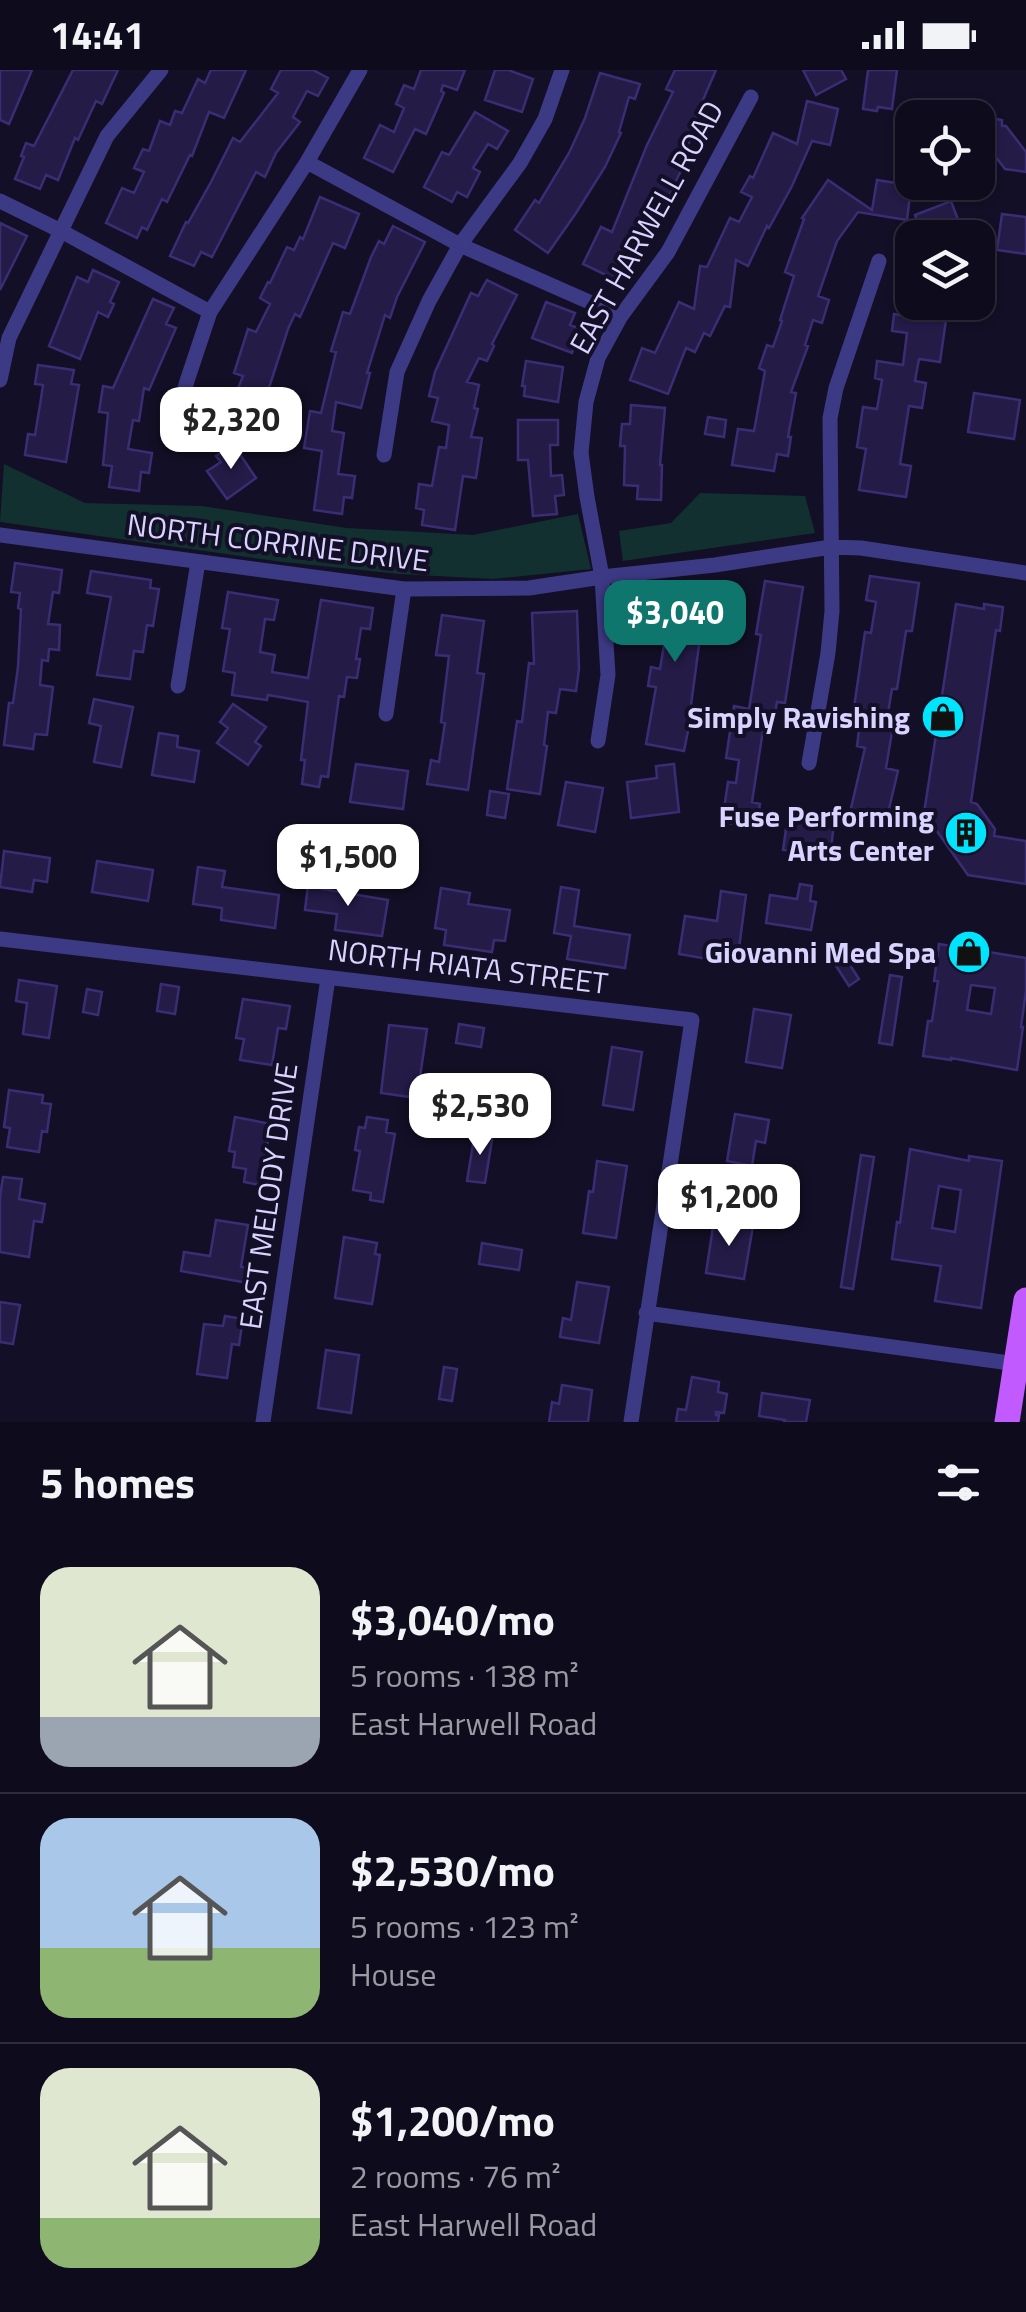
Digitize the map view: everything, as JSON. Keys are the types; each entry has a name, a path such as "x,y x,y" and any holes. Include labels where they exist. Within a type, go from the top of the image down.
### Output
{"main road":[{"path":"1007,1422 1021,1364 1026,1300"}],"street":[{"path":"0,380 9,338 107,136 161,70"},
{"path":"176,424 210,312 307,162 360,70"},
{"path":"384,454 398,372 429,300 460,245 520,163 545,119 562,70"},
{"name":"EAST HARWELL ROAD","path":"598,741 608,675 602,577 582,453 586,402 598,358 621,316 668,252 751,97"},
{"path":"307,162 460,245 621,316"},
{"path":"0,202 210,312"},
{"path":"810,763 832,611 830,418 836,388 879,261"},
{"name":"NORTH CORRINE DRIVE","path":"0,535 404,589 530,588 832,547 1026,573"},
{"path":"178,686 198,562"},
{"path":"386,714 404,589"},
{"name":"NORTH RIATA STREET","path":"0,938 692,1020 646,1313"},
{"name":"EAST MELODY DRIVE","path":"264,1422 328,978"},
{"path":"631,1422 646,1313 1021,1364"}],"green space":[{"path":"4,464 85,503 202,506 347,528 473,535 578,514 591,569 493,579 399,574 283,562 0,522"},
{"path":"700,493 805,496 815,533 623,561 619,531 671,523"}],"building":[{"path":"0,70 32,70 9,124 0,120"},
{"path":"73,70 118,70 102,104 96,101 78,140 75,138 58,180 46,175 40,189 15,179 24,157 21,156 26,143 34,146"},
{"path":"211,70 246,70 224,118 209,112 192,156 167,202 162,199 147,230 142,227 137,238 106,223 122,188 134,193 144,172 134,168 143,149 149,151 160,121 170,125 175,111 182,113 198,79 205,83"},
{"path":"281,70 313,70 328,78 318,96 307,91 293,117 300,122 276,153 265,177 256,172 212,257 201,252 194,266 170,256 233,138 240,142 278,93 271,89"},
{"path":"421,70 465,70 457,90 443,85 444,93 426,134 415,129 393,172 364,158 380,125 394,132 404,108 396,104 404,85 414,89"},
{"path":"495,70 533,79 522,112 485,100"},
{"path":"675,70 716,70 696,116 709,122 699,142 691,138 680,162 684,164 654,229 647,225 627,269 620,266 614,279 583,264 601,227 612,232 673,92 666,89"},
{"path":"803,70 841,70 846,79 816,95"},
{"path":"868,70 897,70 892,109 863,109"},
{"path":"600,73 640,84 635,99 629,97 621,133 605,167 548,253 515,230 535,200 539,203 569,153"},
{"path":"807,101 838,109 830,145 812,141 748,266 736,260 730,307 725,306 710,336 704,333 695,352 686,348 668,394 630,380 642,348 655,353 679,302 694,309 700,266 707,267 730,218 739,222 752,197 741,192 750,176 753,178 773,133 797,144"},
{"path":"475,112 508,131 497,149 488,144 473,168 480,172 467,197 457,192 452,202 424,187 442,152 449,155"},
{"path":"995,119 1002,120 1002,126 1026,152 1026,172 1005,169 995,156"},
{"path":"828,180 872,210 877,180 895,183 895,200 909,200 907,220 858,212 837,241 818,296 829,300 822,323 813,320 791,392 796,393 788,456 777,454 774,471 732,465 738,429 754,431 765,371 759,368 767,345 773,347 782,321 794,276 785,272 802,218"},
{"path":"320,197 359,214 345,248 333,243 300,317 295,314 288,329 266,397 278,402 263,440 231,427 236,414 229,411 243,376 234,373 248,329 256,332 270,304 260,298 287,247 294,250 300,237 303,239"},
{"path":"951,201 958,220 917,220 915,215"},
{"path":"1002,214 1026,217 1026,254 997,250"},
{"path":"0,223 27,236 0,290"},
{"path":"393,226 425,242 390,318 385,315 361,408 336,402 332,431 344,433 338,474 355,476 352,498 344,497 342,514 314,510 322,451 304,448 310,411 321,413 336,352 331,351 343,312 350,314 371,257 379,241 384,244"},
{"path":"93,270 119,282 108,317 98,312 80,359 49,346 77,277 88,282"},
{"path":"487,280 517,295 487,361 479,358 467,382 479,385 471,437 482,438 476,478 463,476 455,530 422,525 424,510 416,508 419,484 432,486 439,447 446,448 449,425 432,421 438,398 429,396 435,372 471,293 478,296"},
{"path":"153,299 174,308 166,324 176,328 149,390 144,388 139,421 133,420 128,449 152,453 149,473 141,472 139,491 109,487 112,466 103,465 108,413 99,412 103,386 113,388"},
{"path":"546,302 575,313 570,325 581,329 572,353 532,338"},
{"path":"894,314 895,320 946,320 940,362 919,359 915,381 926,383 922,408 909,406 900,464 911,466 906,497 859,490 866,449 857,447 863,407 877,409 882,380 875,378 877,361 903,365 907,333 892,331"},
{"path":"526,361 563,367 558,402 524,396"},
{"path":"38,365 74,370 71,384 79,385 66,462 25,455 28,434 35,435 43,385 35,384"},
{"path":"974,393 1020,400 1014,439 968,432"},
{"path":"631,405 665,408 661,500 637,499 638,486 624,485 625,446 620,446 622,424 630,424"},
{"path":"708,417 726,420 724,437 705,434"},
{"path":"518,420 558,420 558,445 550,445 551,476 562,475 564,495 555,496 557,514 533,516 528,460 518,460"},
{"path":"233,444 256,478 227,499 207,471 221,462 216,456"},
{"path":"15,563 62,570 59,593 53,592 48,624 60,625 59,650 49,649 48,661 42,660 40,685 53,687 47,735 35,734 33,749 4,745 18,667 20,593 11,592"},
{"path":"91,571 151,580 150,588 159,589 153,626 147,625 143,652 134,651 130,679 97,675 111,597 87,593"},
{"path":"870,576 919,583 912,631 906,631 897,689 892,689 888,713 895,714 886,768 898,771 884,830 848,821 865,748 857,746 859,730 851,728 865,632 871,633 876,602 866,600"},
{"path":"765,581 803,587 785,703 777,702 772,731 763,730 752,802 760,804 756,827 722,822 728,782 736,783 739,760 726,758 734,706 749,709"},
{"path":"650,591 712,600 706,639 700,638 684,751 646,744 656,687 648,686 651,667 660,669 666,633 644,630"},
{"path":"228,592 278,600 274,620 265,619 260,652 275,655 272,672 308,678 321,600 373,608 370,629 361,628 357,678 347,677 344,697 339,696 328,777 321,776 319,787 302,784 308,702 268,695 267,700 232,695 235,673 223,671 230,629 222,628"},
{"path":"956,604 984,609 984,604 1003,607 1000,631 996,630 971,802 977,804 995,829 994,836 1026,841 1026,884 968,875 924,813"},
{"path":"577,611 576,691 560,689 556,713 548,712 540,794 507,789 517,721 522,722 529,663 534,664 532,613"},
{"path":"442,615 484,621 477,673 484,674 468,790 427,784 431,760 439,762 445,723 441,722 449,656 436,655"},
{"path":"94,699 133,707 121,767 94,762 101,726 89,723"},
{"path":"233,704 266,727 255,742 261,746 248,765 217,743 228,728 220,722"},
{"path":"159,733 178,736 177,747 199,751 194,782 152,775"},
{"path":"356,764 408,771 403,809 350,802"},
{"path":"674,764 679,812 631,818 627,782 657,778 656,766"},
{"path":"566,782 603,788 595,832 558,825"},
{"path":"490,791 509,794 505,818 487,815"},
{"path":"818,813 835,815 831,849 818,848 817,854 783,850 788,815 817,818"},
{"path":"4,851 50,858 47,882 34,880 32,892 0,887"},
{"path":"97,861 153,870 148,901 92,892"},
{"path":"198,867 225,871 222,887 279,895 275,928 221,920 222,908 193,904"},
{"path":"309,877 324,879 322,889 388,900 382,936 335,930 337,914 305,910"},
{"path":"800,884 812,886 810,901 816,902 811,930 766,923 770,895 797,899"},
{"path":"561,887 579,890 574,926 630,935 625,968 567,959 571,936 554,933"},
{"path":"441,888 470,893 468,904 510,910 505,941 494,940 492,952 444,945 446,930 435,928"},
{"path":"721,891 746,895 737,964 679,954 685,916 717,921"},
{"path":"939,944 1026,958 1017,1070 923,1056 938,981 934,981","holes":["971,985 995,988 991,1014 967,1010"]},
{"path":"839,948 859,979 849,986 829,955"},
{"path":"890,975 902,977 892,1045 879,1043"},
{"path":"19,980 57,986 49,1038 23,1034 27,1003 16,1001"},
{"path":"161,984 179,987 175,1014 157,1011"},
{"path":"87,989 102,992 98,1015 83,1012"},
{"path":"243,999 290,1006 286,1029 278,1028 272,1065 240,1060 244,1039 236,1038"},
{"path":"754,1009 791,1015 782,1068 746,1062"},
{"path":"459,1024 484,1028 481,1047 456,1043"},
{"path":"389,1025 427,1029 417,1098 381,1093"},
{"path":"612,1047 642,1052 633,1110 603,1105"},
{"path":"9,1090 43,1095 42,1103 51,1104 39,1152 7,1147 10,1128 4,1127"},
{"path":"735,1114 769,1120 765,1143 756,1141 752,1166 727,1161"},
{"path":"235,1117 271,1124 260,1185 244,1182 246,1169 233,1167 235,1152 229,1151"},
{"path":"367,1117 388,1120 386,1132 395,1134 383,1202 370,1200 371,1193 353,1190 360,1151 355,1150 359,1127 365,1128"},
{"path":"475,1132 493,1134 485,1183 467,1181"},
{"path":"910,1149 969,1161 969,1156 1002,1161 981,1308 935,1301 941,1266 892,1259 897,1222 900,1223","holes":["939,1186 961,1190 955,1232 932,1228"]},
{"path":"861,1155 874,1157 853,1289 841,1287"},
{"path":"597,1161 627,1166 616,1238 583,1233"},
{"path":"3,1177 22,1179 19,1199 45,1204 42,1222 34,1221 29,1257 0,1252"},
{"path":"216,1220 248,1225 241,1267 251,1268 248,1283 181,1271 184,1252 210,1256"},
{"path":"714,1220 753,1226 744,1279 706,1273"},
{"path":"344,1237 377,1243 375,1254 380,1255 372,1304 335,1298"},
{"path":"482,1243 522,1250 519,1270 479,1264"},
{"path":"577,1282 609,1287 599,1343 560,1337 563,1318 571,1320"},
{"path":"0,1302 20,1305 13,1344 0,1342"},
{"path":"225,1316 243,1319 239,1345 232,1344 227,1378 197,1374 204,1324 223,1326"},
{"path":"326,1350 359,1355 351,1413 318,1408"},
{"path":"444,1367 457,1369 452,1401 439,1399"},
{"path":"692,1377 719,1382 718,1392 727,1394 724,1413 716,1412 718,1422 676,1422 678,1409 686,1410"},
{"path":"562,1385 592,1390 588,1422 549,1422 552,1402 559,1404"},
{"path":"762,1393 810,1400 806,1422 759,1416"}],"place":[{"name":"Simply Ravishing","path":"943,717"},
{"name":"Fuse Performing Arts Center","path":"966,833"},
{"name":"Giovanni Med Spa","path":"969,952"}]}
